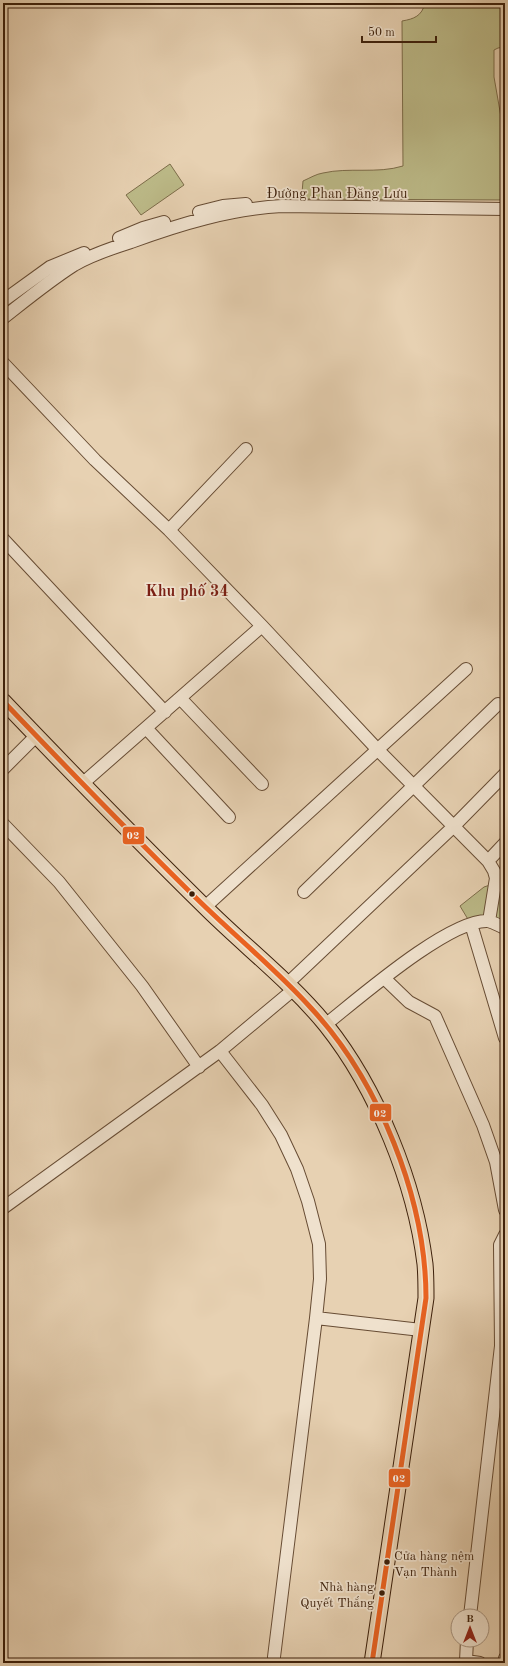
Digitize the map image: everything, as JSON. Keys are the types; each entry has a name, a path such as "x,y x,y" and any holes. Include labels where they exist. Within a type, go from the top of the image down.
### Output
{"main road":[{"path":"3,700 82,784 205,908 290,987 325,1025 345,1050 372,1096 405,1178 413,1203 425,1264 426,1298 372,1663"}],"street":[{"name":"Đường Phan Đăng Lưu","path":"3,318 76,264 95,252 143,228 222,206 354,200 505,202"},
{"name":"Đường Phan Đăng Lưu","path":"3,301 50,267 176,226 216,216 265,207 320,206 505,209"},
{"path":"3,363 95,460 169,530 262,626 377,749 488,861 496,878 488,921"},
{"path":"169,530 246,449"},
{"path":"3,539 165,712"},
{"path":"82,784 262,626"},
{"path":"205,908 466,669"},
{"path":"180,698 262,784"},
{"path":"304,892 498,704"},
{"path":"146,728 230,817"},
{"path":"3,769 36,736"},
{"path":"3,1208 220,1051 290,987 505,774"},
{"path":"3,824 59,882 121,959 198,1067"},
{"path":"488,861 505,843"},
{"path":"325,1025 435,940 471,924 488,921 505,928"},
{"path":"471,924 505,1038"},
{"path":"384,978 409,1002 435,1016 483,1125 496,1162 505,1210"},
{"path":"220,1051 262,1105 281,1135 297,1169 308,1201 319,1244 320,1278 316,1318 274,1658"},
{"path":"471,1608 501,1346 500,1245 505,1235"},
{"path":"316,1318 421,1330"},
{"path":"467,1648 466,1662 480,1663"},
{"path":"504,1663 505,1658"}],"shaded area":[{"path":"425,3 505,3 505,47 494,50 494,77 505,140 505,200 305,199 302,193 303,181 318,174 343,170 383,170 403,166 402,21 420,14"},
{"path":"170,164 184,185 141,215 126,195"},
{"path":"497,869 505,871 505,924 469,921 460,906 484,887 499,882"}],"transit line":[{"name":"02","path":"3,701 96,798 167,869 282,978 311,1008 335,1037 358,1070 394,1143 408,1182 418,1221 424,1260 426,1298 372,1663"}],"place":[{"name":"Cửa hàng nệm Vạn Thành","path":"387,1562"},
{"name":"Nhà hàng Quyết Thắng","path":"382,1593"}],"district":[{"name":"Khu phố 34","path":"187,590"}]}
